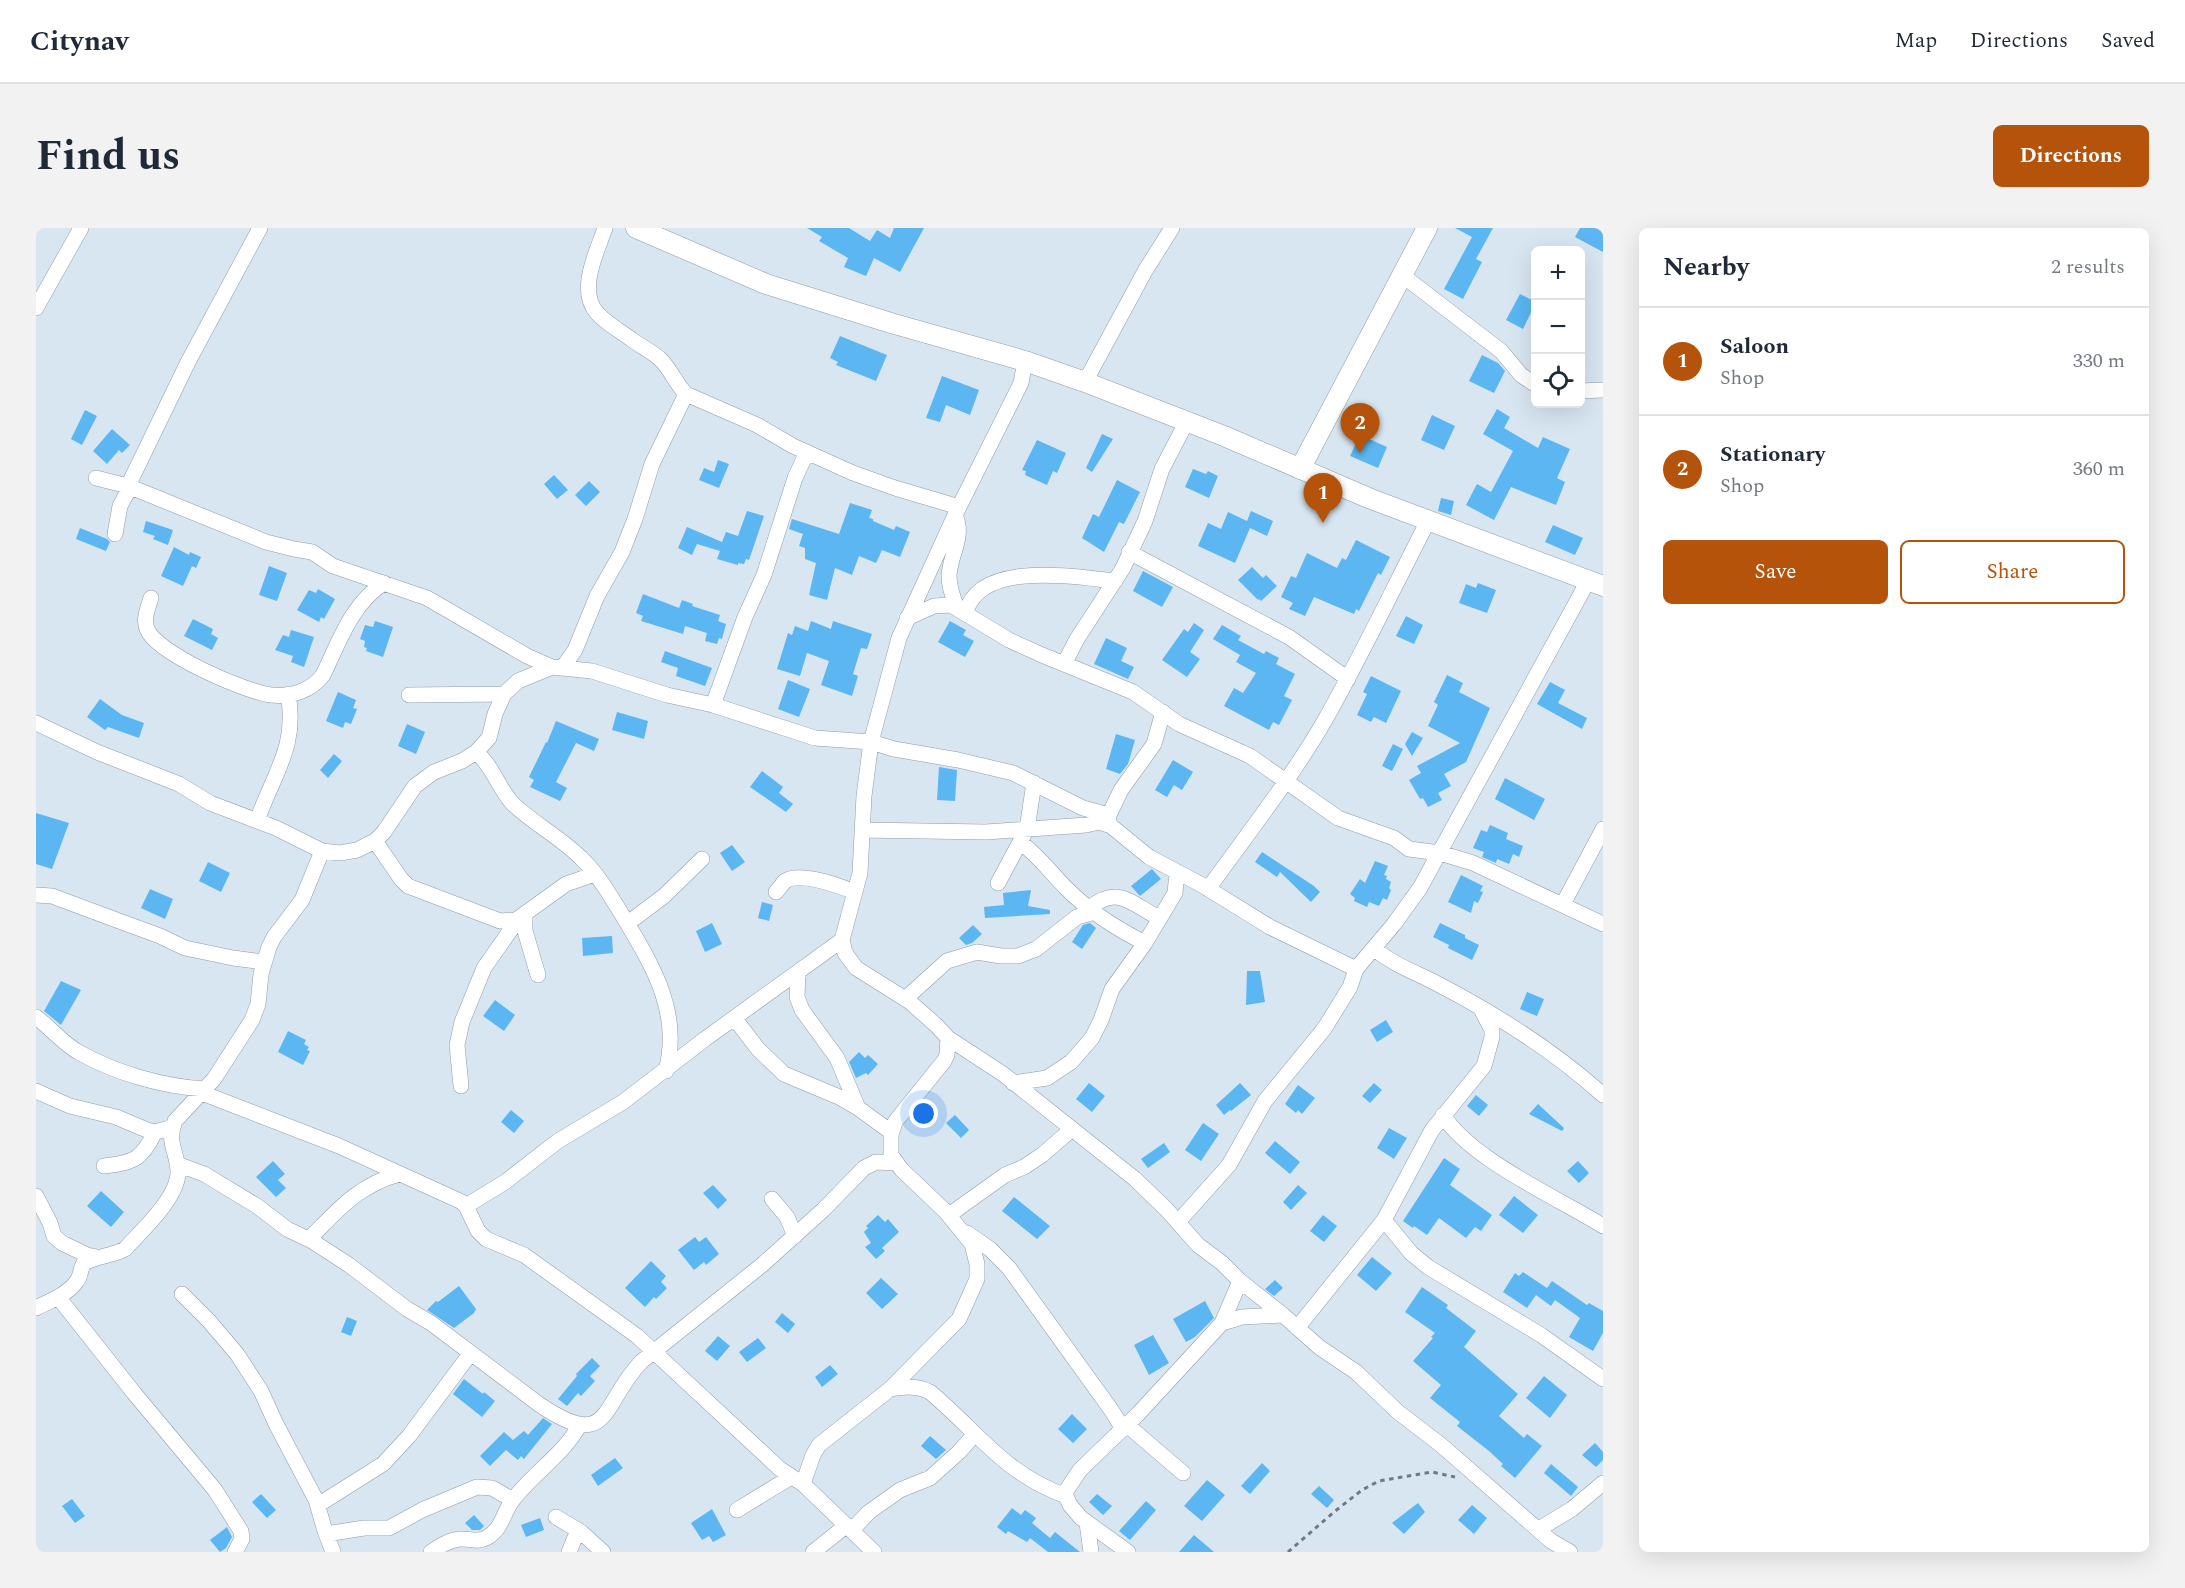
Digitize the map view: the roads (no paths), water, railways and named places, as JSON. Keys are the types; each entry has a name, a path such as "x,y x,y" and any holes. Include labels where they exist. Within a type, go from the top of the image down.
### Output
{"street":[{"path":"36,308 81,228"},
{"path":"115,534 120,506 129,486 188,362 260,228"},
{"path":"605,228 591,268 588,286 592,306 598,314 618,330 662,360 678,386 686,394 757,425 853,473 957,511"},
{"path":"636,228 766,284 1085,382 1187,421 1428,521 1596,584 1420,888 1356,969 1350,987 1324,1029 1265,1101 1229,1165 1178,1222"},
{"path":"1085,382 1145,272 1172,228"},
{"path":"1300,469 1427,228"},
{"path":"1402,274 1501,351 1521,375 1531,382"},
{"path":"1025,362 1021,383 907,618 891,665 870,742 860,873 842,940 845,953 856,968 924,1013 948,1038 1013,1083 1135,1179 1198,1245 1319,1347 1356,1372 1398,1412 1441,1444 1539,1529 1550,1547 1570,1552"},
{"path":"1585,391 1603,390"},
{"path":"36,723 97,752 179,784 210,803 257,821 322,851 340,853 365,847 384,832 415,786 434,772 462,761 476,752 489,738 495,714 504,694 518,681 558,667 575,650 597,596 622,552 652,464 686,394"},
{"path":"1064,664 1077,639 1123,568 1145,521 1162,469 1187,421"},
{"path":"713,705 745,617 764,575 795,478 807,452"},
{"path":"96,478 129,486 233,530 275,544 312,552 333,566 427,598 527,656 558,667 592,671 667,695 713,705 815,738 870,742 1013,773 1083,808 1103,815 1144,854 1205,887 1270,927 1356,969"},
{"path":"957,511 959,535 949,574 951,588 962,610"},
{"path":"1175,893 1205,887 1286,780 1348,679 1428,521"},
{"path":"1129,552 1289,637 1348,679"},
{"path":"962,610 986,588 1003,579 1046,574 1115,581"},
{"path":"152,598 145,621 148,631 170,653 240,686 270,694 288,694 312,687 317,683 359,605 384,583"},
{"path":"907,618 934,606 951,605 1009,640 1133,692 1179,724 1250,756 1338,818 1394,838 1409,849 1440,853 1473,863 1603,924"},
{"path":"257,821 267,792 285,756 291,711 288,694"},
{"path":"409,695 504,694"},
{"path":"1108,820 1128,780 1154,744 1163,712"},
{"path":"476,752 514,805 568,845 595,873 648,958 668,1009 671,1052 666,1071"},
{"path":"998,883 1024,836 1034,783"},
{"path":"862,830 900,829 1024,836 1108,820"},
{"path":"1563,904 1603,829"},
{"path":"1024,836 1068,890 1122,932 1145,943"},
{"path":"375,841 401,879 417,891 500,921 509,922 522,916 566,884 595,873"},
{"path":"36,1308 58,1297 78,1280 84,1263 125,1249 158,1212 174,1189 177,1180 177,1164 172,1146 173,1126 178,1117 204,1091 252,1020 258,1004 264,962 274,937 302,900 322,851"},
{"path":"627,923 664,896 702,859"},
{"path":"1013,1083 1050,1076 1071,1062 1092,1038 1112,989 1145,943 1175,893 1177,872"},
{"path":"776,892 785,882 793,878 801,878 822,881 855,892"},
{"path":"36,895 52,896 160,936 185,948 264,962"},
{"path":"905,999 947,961 977,952 1018,956 1036,949 1077,918 1092,910 1101,899 1116,896 1159,918"},
{"path":"522,916 538,975"},
{"path":"461,1086 457,1045 462,1022 484,968 522,916"},
{"path":"466,1206 505,1182 558,1141 623,1102 842,940"},
{"path":"1374,949 1402,968 1433,981 1517,1029 1603,1095"},
{"path":"798,973 797,997 802,1010 837,1058 858,1108"},
{"path":"1298,1328 1384,1220 1424,1143 1443,1115 1478,1075 1491,1046 1492,1030 1481,1009"},
{"path":"36,1017 80,1053 111,1067 168,1085 204,1091 456,1199 466,1206 478,1231 486,1239 524,1255 545,1272 601,1309 655,1352 763,1454 797,1480 874,1552"},
{"path":"735,1019 758,1049 783,1074 839,1097 891,1132"},
{"path":"737,1510 797,1480 819,1445 890,1389 959,1319 967,1305 976,1279 978,1264 972,1244 949,1215 891,1155 891,1132 894,1122 944,1061 947,1055 948,1038"},
{"path":"1050,1076 1046,1098 1052,1113"},
{"path":"36,1108 42,1095 116,1117 155,1132 173,1126"},
{"path":"1443,1115 1458,1135 1473,1146 1511,1172 1603,1226"},
{"path":"949,1215 1005,1175 1024,1167 1042,1155 1072,1129"},
{"path":"104,1166 123,1164 136,1159 148,1147 155,1132"},
{"path":"177,1164 204,1173 257,1206 287,1229 309,1239 349,1265 557,1417 579,1426 593,1424 599,1420 607,1412 630,1373 795,1236 864,1168 876,1162 897,1163"},
{"path":"309,1239 363,1188 399,1174"},
{"path":"36,1196 54,1236 87,1255 97,1257"},
{"path":"772,1199 787,1217 795,1236"},
{"path":"1384,1220 1411,1253 1428,1267 1541,1335 1603,1379"},
{"path":"960,1228 990,1249 1009,1268 1125,1427 1182,1473"},
{"path":"1128,1552 1087,1523 1070,1505 1066,1496 1069,1485 1080,1470 1125,1427 1222,1323 1240,1281"},
{"path":"182,1294 237,1354 261,1391 318,1505 333,1552"},
{"path":"58,1297 214,1490 241,1531 242,1539 235,1552"},
{"path":"1222,1323 1242,1317 1283,1315"},
{"path":"318,1505 383,1464 408,1436 470,1354"},
{"path":"890,1389 908,1386 926,1389 1014,1469 1066,1496"},
{"path":"431,1552 446,1542 458,1539 485,1539 499,1527 513,1500 573,1437 579,1426"},
{"path":"813,1552 900,1490 930,1478 974,1435"},
{"path":"1539,1529 1572,1509 1603,1483"},
{"path":"326,1534 364,1528 389,1528 422,1510 477,1487 492,1488 513,1500"},
{"path":"556,1517 578,1530 603,1552"},
{"path":"1087,1523 1091,1552"},
{"path":"569,1552 578,1530"}],"place":[{"name":"Stationary","path":"1360,453"},
{"name":"Saloon","path":"1323,523"}]}
